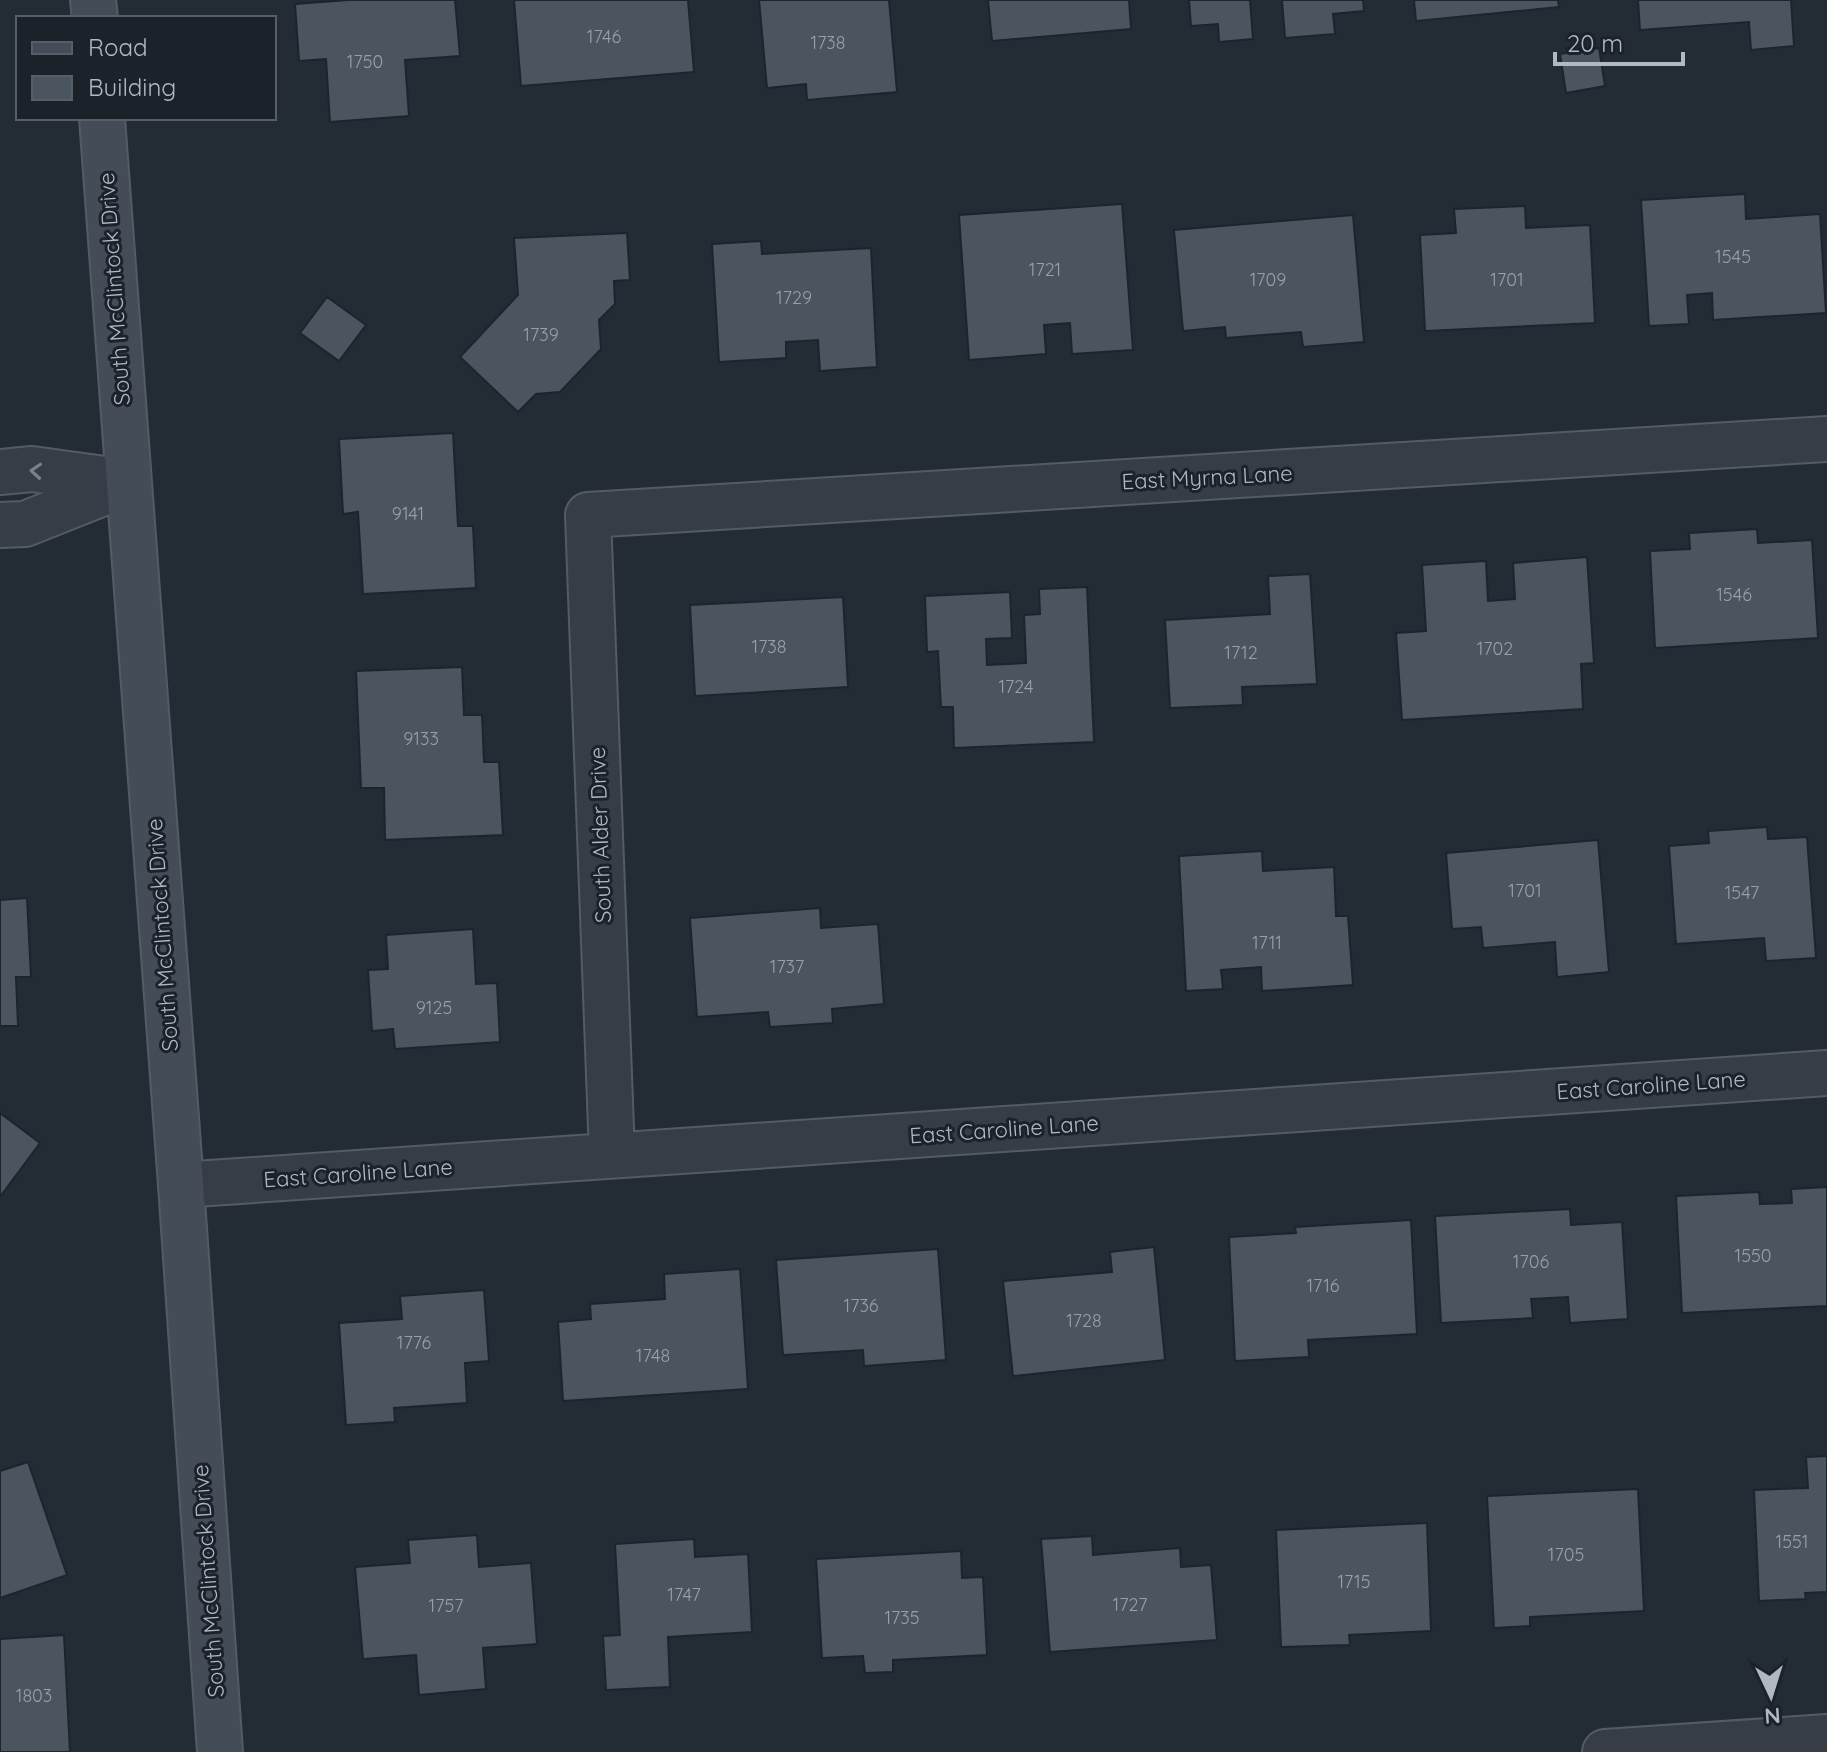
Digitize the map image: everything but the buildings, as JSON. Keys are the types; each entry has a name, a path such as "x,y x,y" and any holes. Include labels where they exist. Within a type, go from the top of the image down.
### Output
{"main road":[{"name":"South McClintock Drive","path":"102,120 220,1752"}],"street":[{"name":"East Myrna Lane","path":"588,515 1827,439"},
{"path":"0,472 32,469 128,483"},
{"path":"0,525 25,524 128,483"},
{"name":"South Alder Drive","path":"588,515 612,1155"},
{"name":"East Caroline Lane","path":"181,1185 1827,1073"},
{"path":"1605,1752 1827,1737"}]}
